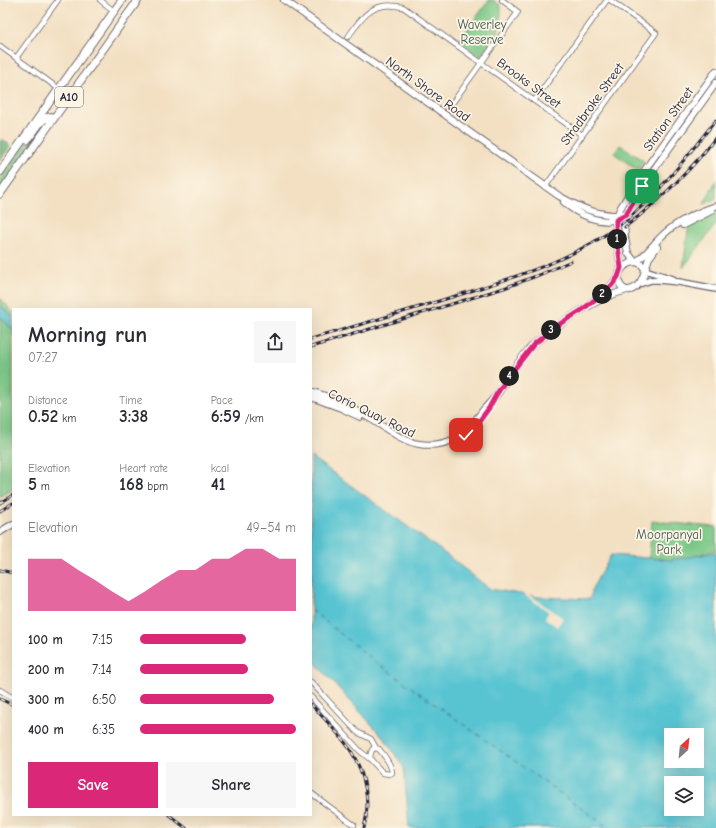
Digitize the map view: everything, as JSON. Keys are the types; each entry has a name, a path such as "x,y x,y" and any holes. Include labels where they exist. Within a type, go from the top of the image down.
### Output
{"highway":[{"name":"A10","path":"0,172 122,0"},
{"name":"A10","path":"0,194 138,0"},
{"path":"18,148 31,137 44,119 50,116 54,118"}],"main road":[{"name":"North Shore Road","path":"284,0 559,196 573,210 587,216 608,221 617,218"},
{"name":"Station Street","path":"621,270 616,231 617,218 627,195 716,71"},
{"name":"Station Street","path":"635,262 626,248 624,225 626,215 642,186 716,83"},
{"path":"716,207 681,226 667,236 648,260 643,278 635,288 628,290 620,285 618,277 625,265 635,262 643,256 667,231 675,225 696,214 716,207"},
{"path":"617,218 626,215"},
{"path":"635,262 640,263 645,270"},
{"name":"Corio Quay Road","path":"582,310 609,288 618,277"},
{"name":"Corio Quay Road","path":"312,391 326,396 358,411 404,439 430,445 447,442 461,435 477,419 534,344 558,325 582,310 613,294 628,290"},
{"name":"Corio Quay Road","path":"312,397 357,415 403,442 426,448 437,448 448,445 462,438 478,423 496,395"},
{"path":"0,534 12,525"},
{"path":"0,534 12,528"}],"street":[{"path":"16,58 58,0"},
{"path":"100,0 114,11"},
{"path":"448,109 518,12 502,0"},
{"path":"534,101 608,0"},
{"name":"Stradbroke Street","path":"545,187 656,33 608,0"},
{"name":"Brooks Street","path":"348,36 368,9 380,3 389,2 397,4 404,7 582,135"},
{"path":"0,46 59,89"},
{"path":"645,270 679,282"},
{"path":"639,284 654,280 679,282 716,289"},
{"path":"312,683 358,733 371,739 374,745 370,754 371,760"},
{"path":"0,690 12,697"},
{"path":"312,698 355,747 384,773 389,774 392,772 391,766 378,748 364,751 355,747"},
{"path":"312,794 354,824"}],"green space":[{"name":"Waverley Reserve","path":"489,0 493,0 501,6 501,15 498,32 480,57 459,41"},
{"path":"49,120 0,188 0,179 43,123"},
{"path":"2,139 11,146 0,160 0,142"},
{"path":"620,145 644,161 637,170 614,153"},
{"path":"716,180 716,199 704,204"},
{"path":"716,212 716,224 683,268 689,223"},
{"path":"0,298 12,311 12,316 0,305"},
{"path":"0,316 12,329 12,490 0,497"},
{"name":"Moorpanyal Park","path":"652,521 716,526 716,550 672,560 649,558"}],"water":[{"path":"0,305 12,316 12,329 0,316"},
{"path":"312,458 439,549 490,589 538,597 590,599 593,587 611,555 672,560 716,552 716,828 409,828 404,768 384,738 312,659"}],"pier":[{"path":"522,593 528,594 563,618 557,627 545,618 549,612"}],"ferry route":[{"path":"312,611 377,663 609,828"}],"railway":[{"path":"312,339 427,305 528,272 588,245 607,234 638,210 662,186 716,120"},
{"path":"625,227 674,185 696,162 716,137"},
{"path":"312,347 504,288 571,261"},
{"path":"0,503 12,496"},
{"path":"0,511 12,504"},
{"path":"0,570 12,573"},
{"path":"0,699 12,705"},
{"path":"312,705 347,745 360,769 367,798 364,828"},
{"path":"170,816 186,828"}],"route":[{"path":"466,435 478,423 506,380 534,344 558,325 582,310 609,288 618,277 621,268 616,220 626,215 642,186"}]}
